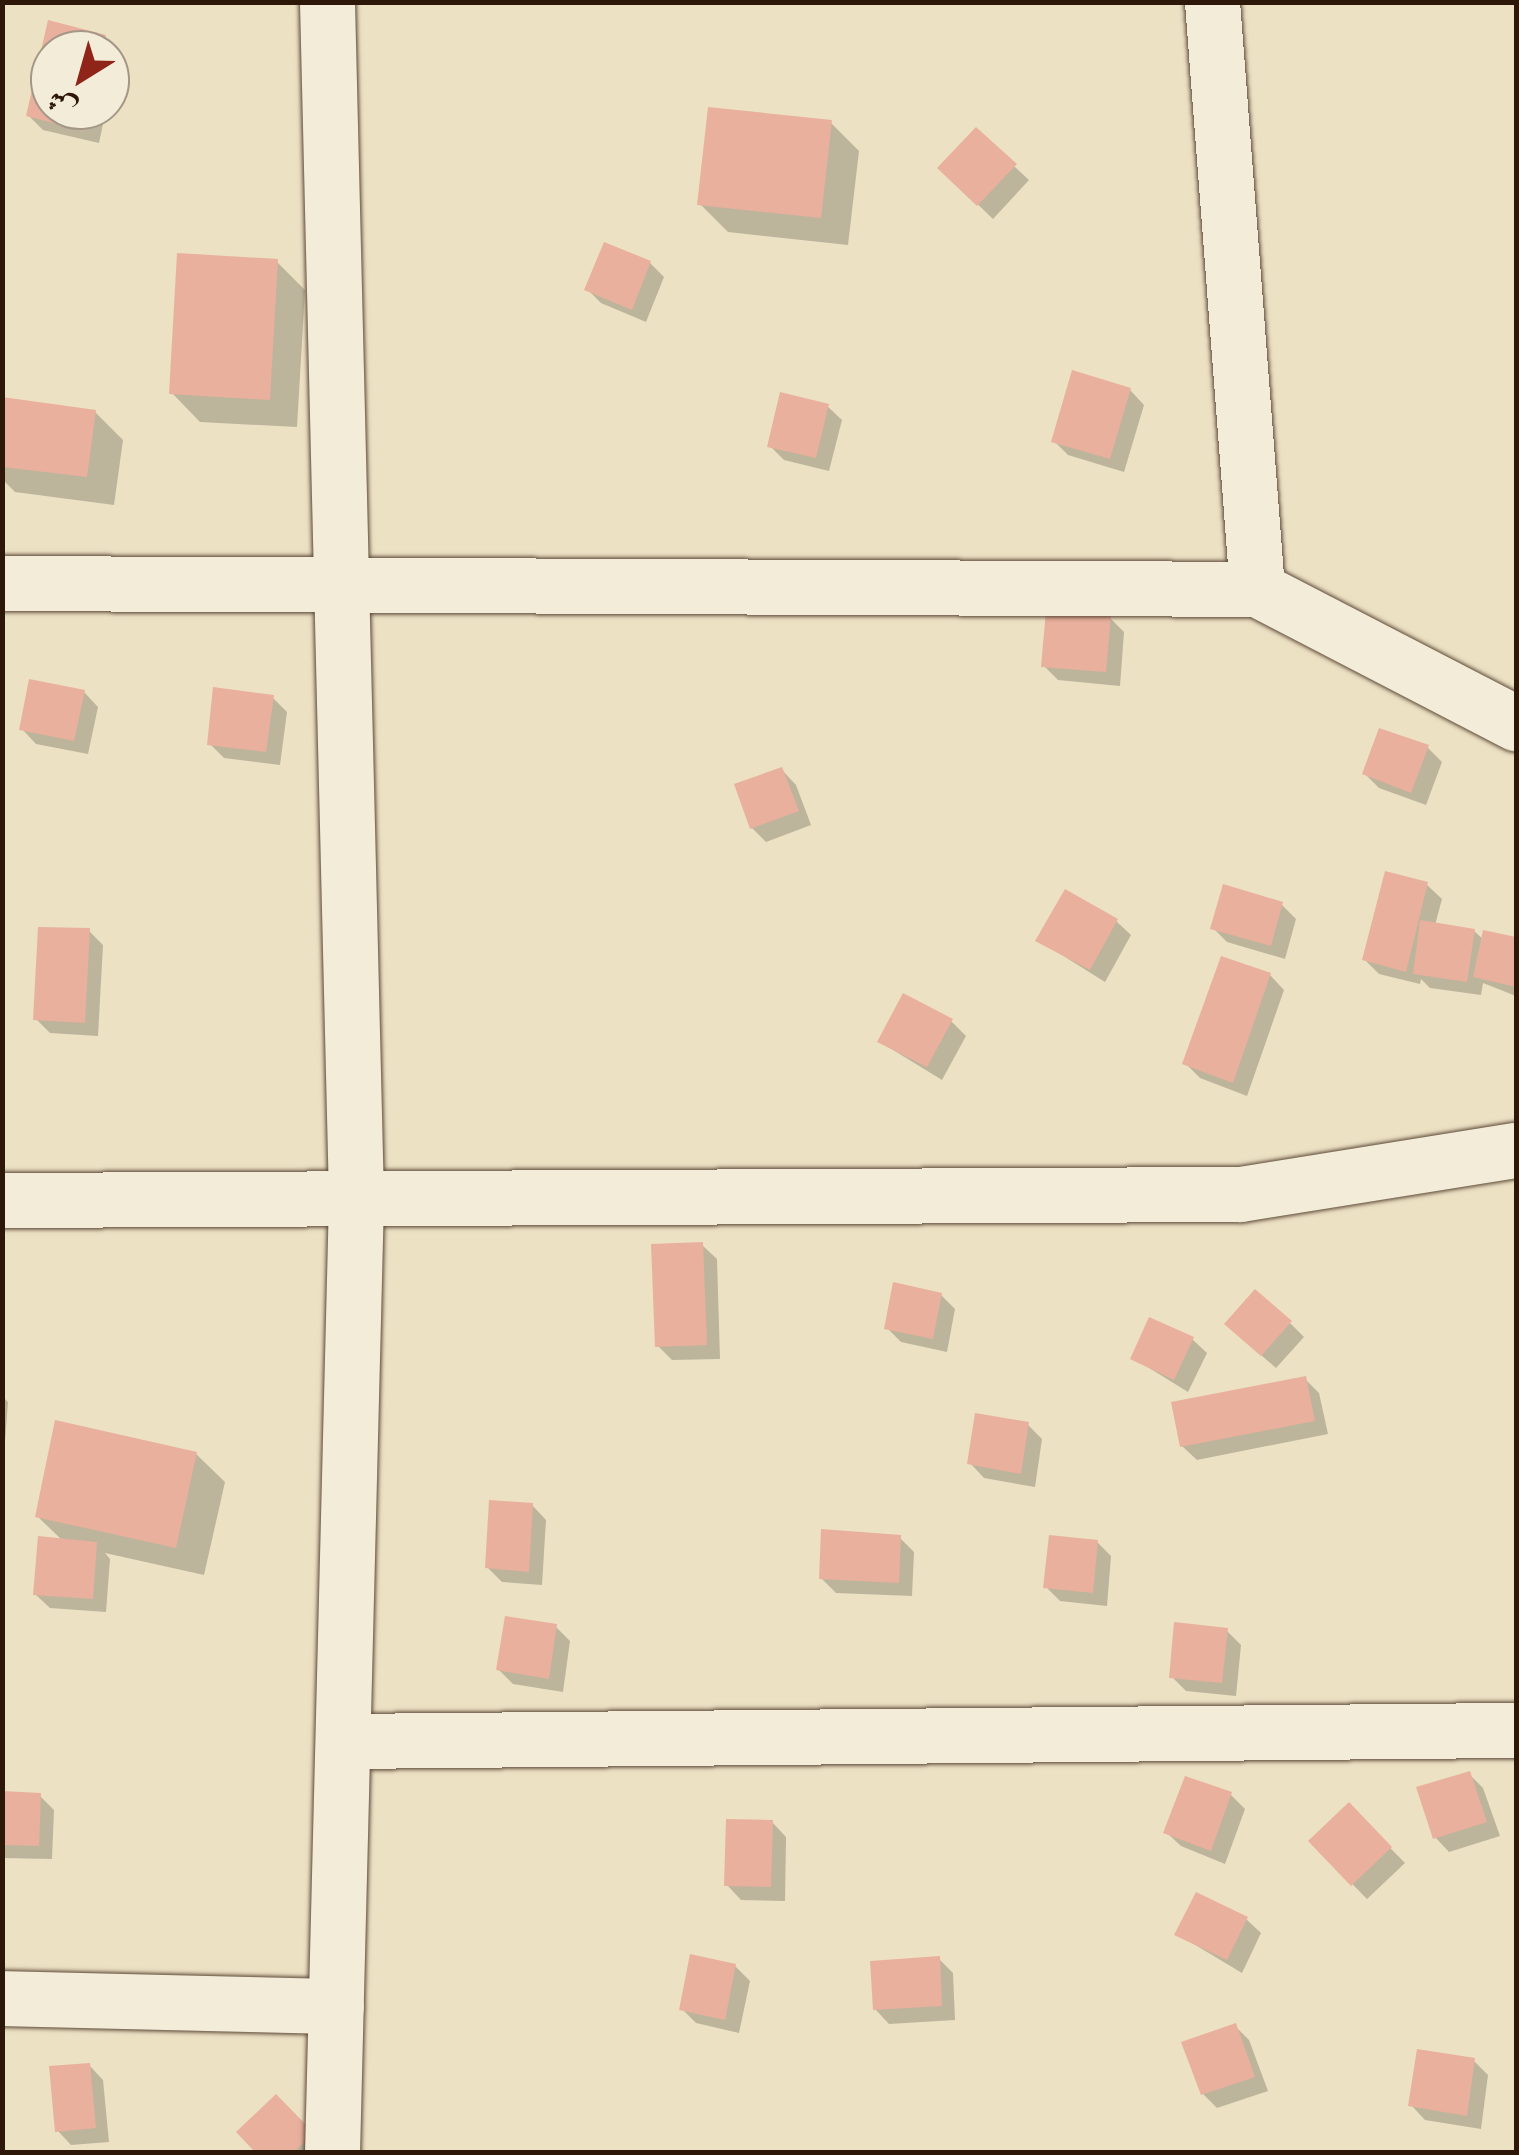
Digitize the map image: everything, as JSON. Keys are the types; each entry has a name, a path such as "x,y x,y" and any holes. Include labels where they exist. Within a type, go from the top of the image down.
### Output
{"street":[{"path":"328,2 338,583 350,773 356,1199 332,2152"},
{"path":"1212,2 1257,589"},
{"path":"2,583 1257,589 1516,723"},
{"path":"2,1200 1240,1194 1516,1150"},
{"path":"343,1741 1516,1730"},
{"path":"2,1998 336,2006"}],"building":[{"path":"48,20 87,30 46,30"},
{"path":"708,107 832,120 821,218 697,205"},
{"path":"976,127 1017,164 977,206 937,168"},
{"path":"604,242 651,261 632,310 584,290"},
{"path":"177,253 278,259 270,400 169,394"},
{"path":"1072,370 1131,388 1110,459 1051,442"},
{"path":"780,392 829,404 816,458 767,447"},
{"path":"2,397 96,410 87,477 2,467"},
{"path":"1046,610 1111,615 1106,672 1041,667"},
{"path":"29,679 85,690 74,741 19,730"},
{"path":"213,687 274,695 266,752 207,745"},
{"path":"1379,728 1429,745 1411,793 1362,774"},
{"path":"782,767 799,811 750,829 734,784"},
{"path":"1385,871 1428,882 1406,972 1362,960"},
{"path":"1223,884 1283,902 1271,946 1210,929"},
{"path":"1065,889 1118,919 1090,970 1035,941"},
{"path":"1420,920 1475,929 1467,982 1413,974"},
{"path":"38,927 90,928 85,1023 33,1020"},
{"path":"1483,930 1516,937 1516,987 1473,977"},
{"path":"1221,956 1271,973 1233,1083 1182,1064"},
{"path":"903,993 953,1019 927,1067 877,1042"},
{"path":"703,1242 707,1345 655,1347 651,1244"},
{"path":"893,1282 942,1293 933,1339 884,1329"},
{"path":"1255,1289 1292,1321 1261,1356 1224,1324"},
{"path":"1149,1317 1194,1337 1174,1380 1130,1359"},
{"path":"1306,1376 1315,1421 1180,1447 1171,1402"},
{"path":"975,1413 1029,1422 1021,1474 967,1464"},
{"path":"55,1420 197,1452 176,1548 35,1517"},
{"path":"489,1500 533,1503 529,1572 485,1568"},
{"path":"821,1529 901,1535 899,1583 819,1579"},
{"path":"1049,1535 1098,1540 1093,1593 1043,1588"},
{"path":"38,1536 97,1542 93,1599 33,1595"},
{"path":"505,1616 557,1624 549,1679 496,1670"},
{"path":"1174,1622 1228,1628 1222,1683 1169,1678"},
{"path":"1470,1771 1487,1822 1433,1839 1416,1787"},
{"path":"1185,1776 1232,1792 1211,1851 1163,1833"},
{"path":"2,1791 41,1793 39,1846 2,1845"},
{"path":"1349,1802 1392,1847 1351,1886 1308,1841"},
{"path":"726,1819 773,1820 771,1887 724,1886"},
{"path":"1196,1892 1248,1917 1227,1960 1174,1935"},
{"path":"690,1954 736,1964 725,2020 679,2010"},
{"path":"940,1956 942,2006 873,2010 870,1961"},
{"path":"1236,2023 1255,2077 1201,2095 1181,2042"},
{"path":"1417,2049 1475,2058 1467,2116 1408,2106"},
{"path":"90,2063 96,2128 55,2132 49,2066"},
{"path":"276,2094 314,2133 294,2152 255,2152 236,2132"}]}
